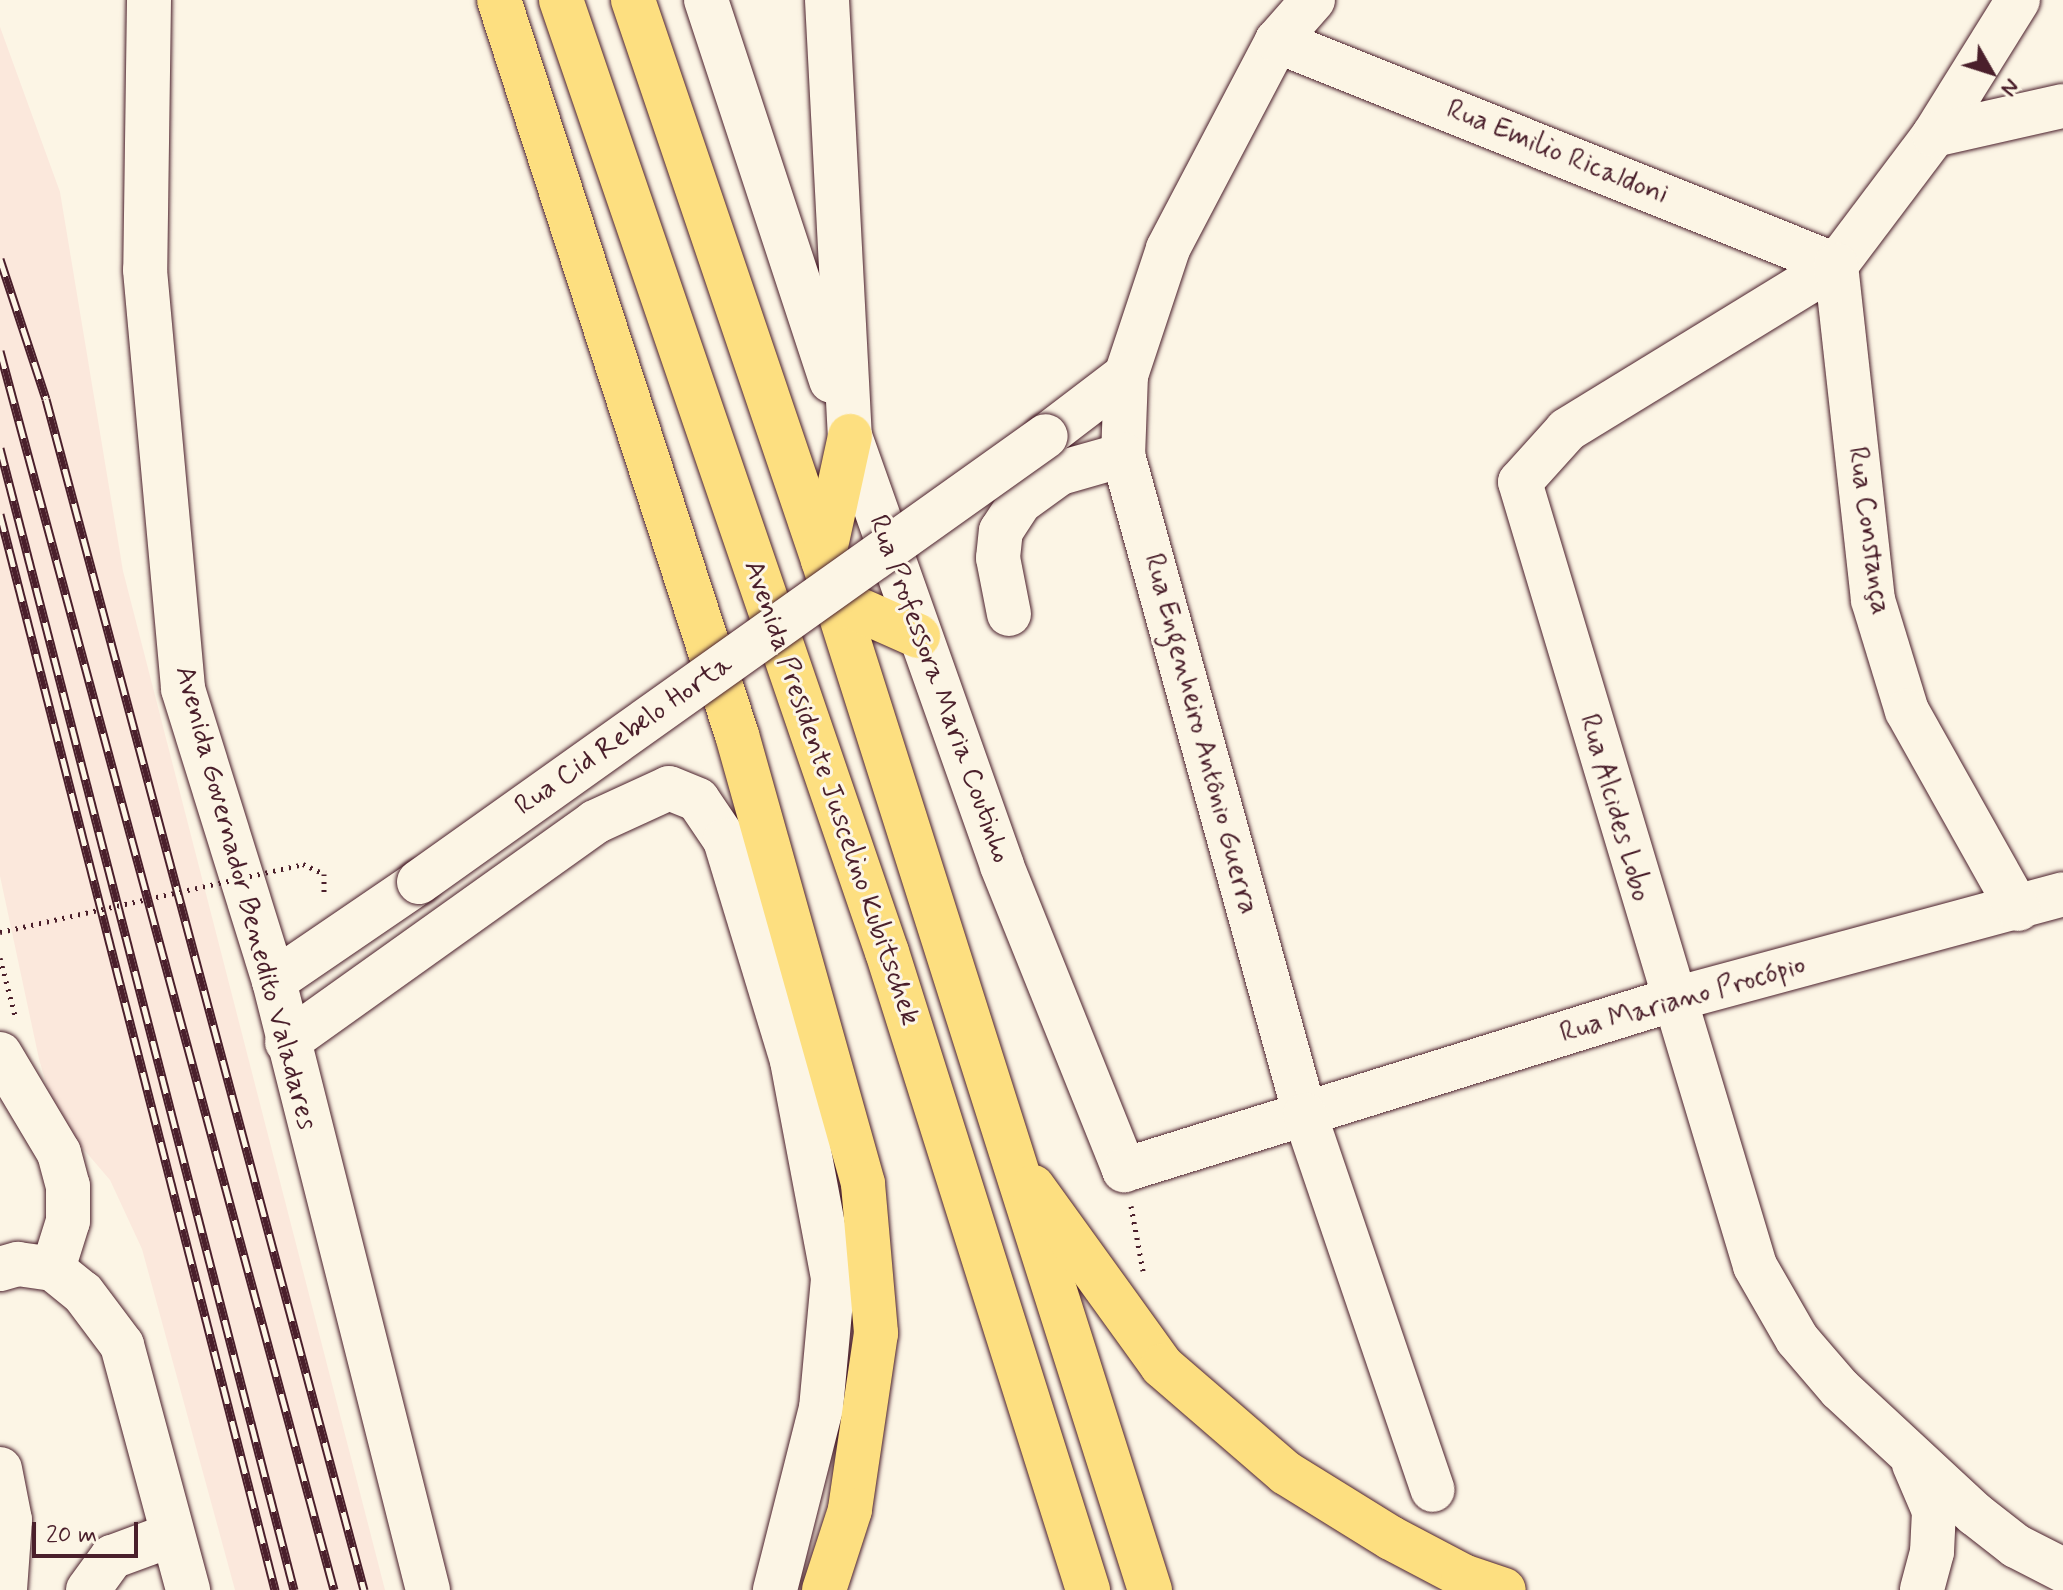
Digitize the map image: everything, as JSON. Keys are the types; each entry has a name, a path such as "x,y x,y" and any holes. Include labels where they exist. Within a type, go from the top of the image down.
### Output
{"main road":[{"path":"499,0 737,735 863,1184 876,1333 850,1510 824,1590"},
{"name":"Avenida Presidente Juscelino Kubitschek","path":"561,0 887,952 1088,1590"},
{"name":"Avenida Presidente Juscelino Kubitschek","path":"633,0 829,580 1007,1151 1150,1590"},
{"path":"850,436 829,580 918,636"},
{"path":"1007,1151 1162,1366 1286,1473 1391,1538 1463,1576 1504,1590"}],"street":[{"name":"Avenida Governador Benedito Valadares","path":"149,0 145,270 181,675 274,981 428,1590"},
{"path":"706,0 850,436"},
{"name":"Rua Professora Maria Coutinho","path":"827,0 850,436 918,636 1002,866 1124,1170 1305,1115"},
{"name":"Rua Engenheiro Antônio Guerra","path":"1313,0 1277,41 1168,249 1126,375 1123,455 1305,1115 1433,1490"},
{"path":"1836,265 1934,135 2018,0"},
{"name":"Rua Emilio Ricaldoni","path":"1277,41 1836,265"},
{"path":"1934,135 2063,106"},
{"name":"Rua Constança","path":"1836,265 1873,600 1907,711 2018,909"},
{"name":"Rua Alcides Lobo","path":"1836,265 1567,430 1520,482 1671,1000 1755,1266 1797,1339 1840,1389 2016,1546 2063,1570"},
{"name":"Rua Cid Rebelo Horta","path":"274,981 419,882 1046,436 1126,375"},
{"path":"1009,614 998,558 1001,531 1020,502 1060,473 1123,455"},
{"name":"Rua Cid Rebelo Horta","path":"287,1042 595,822 669,788 698,800 725,840 792,1061 833,1279 821,1408 775,1590"},
{"name":"Rua Mariano Procópio","path":"1305,1115 1671,1000 2018,909 2063,894"},
{"path":"766,977 818,1021"},
{"path":"0,1054 59,1153 68,1186 68,1221 53,1269"},
{"path":"0,1269 18,1264 53,1269 83,1293 122,1345 188,1590"},
{"name":"Rua Alcides Lobo","path":"1910,1454 1934,1511 1932,1552 1922,1590"},
{"path":"0,1469 10,1520 5,1590"},
{"path":"88,1590 112,1557 171,1535"}],"path":[{"path":"271,857 277,878"},
{"path":"0,932 303,864 324,874 321,908"}],"shaded area":[{"path":"0,27 60,192 123,571 385,1590 235,1590 142,1249 110,1180 56,1117 39,1059 0,876"}],"railway":[{"path":"0,259 46,399 364,1590"},
{"path":"0,351 334,1590"},
{"path":"0,448 294,1590"},
{"path":"0,514 275,1590"}]}
